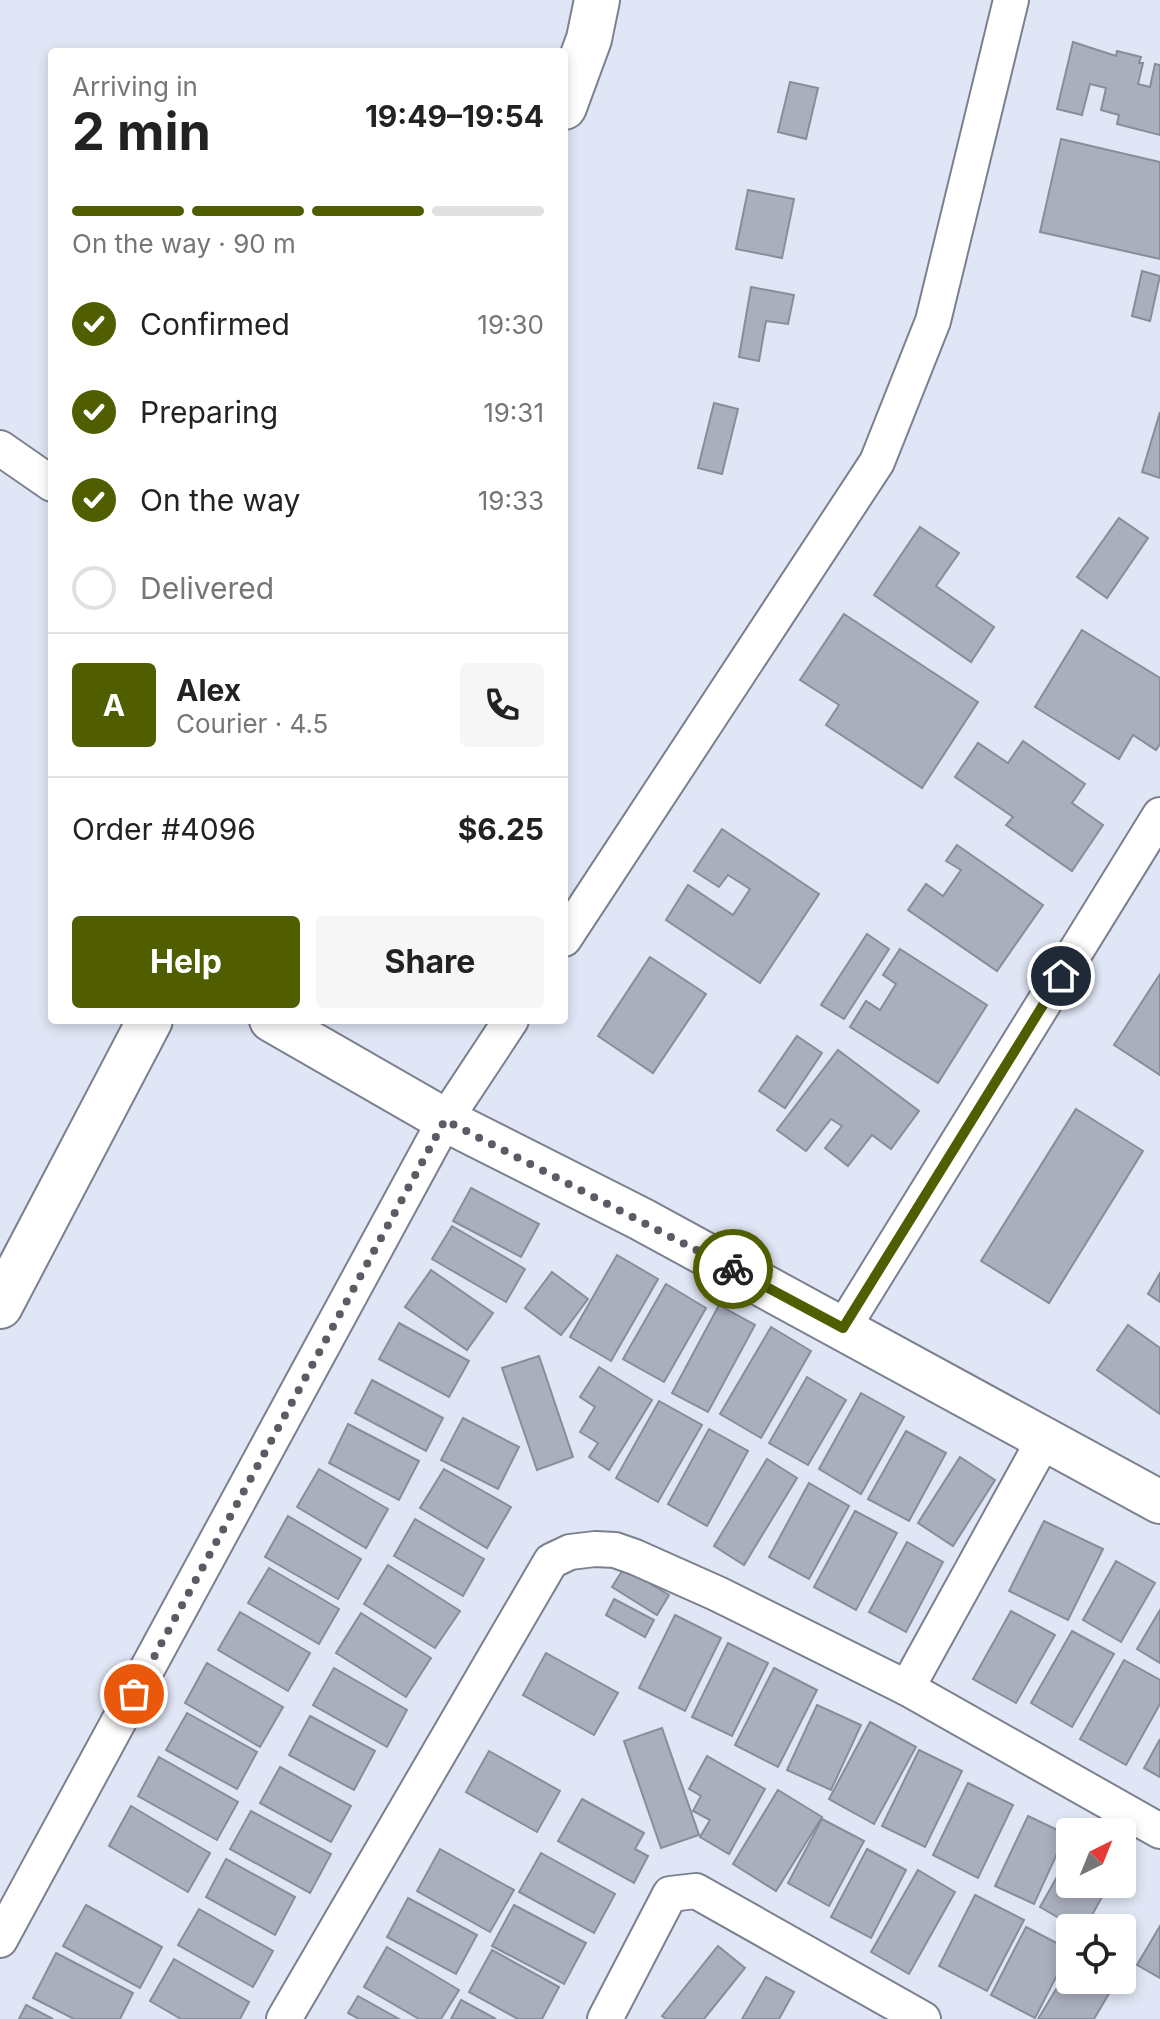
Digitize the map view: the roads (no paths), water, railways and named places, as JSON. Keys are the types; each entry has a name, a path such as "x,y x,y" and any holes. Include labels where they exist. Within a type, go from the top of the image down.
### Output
{"main road":[{"path":"568,96 589,39 597,0"},
{"path":"0,1306 148,1024"}],"street":[{"path":"568,933 877,462 933,321 1011,0"},
{"path":"0,448 48,481"},
{"path":"843,1328 1160,815"},
{"path":"278,1024 445,1120 641,1219 1160,1502"},
{"path":"0,1940 445,1120 508,1024"},
{"path":"907,1688 1045,1438"},
{"path":"284,2019 551,1561 570,1552 615,1550 718,1594 907,1688 1160,1831"},
{"path":"605,2019 670,1894 696,1891 923,2019"}]}
